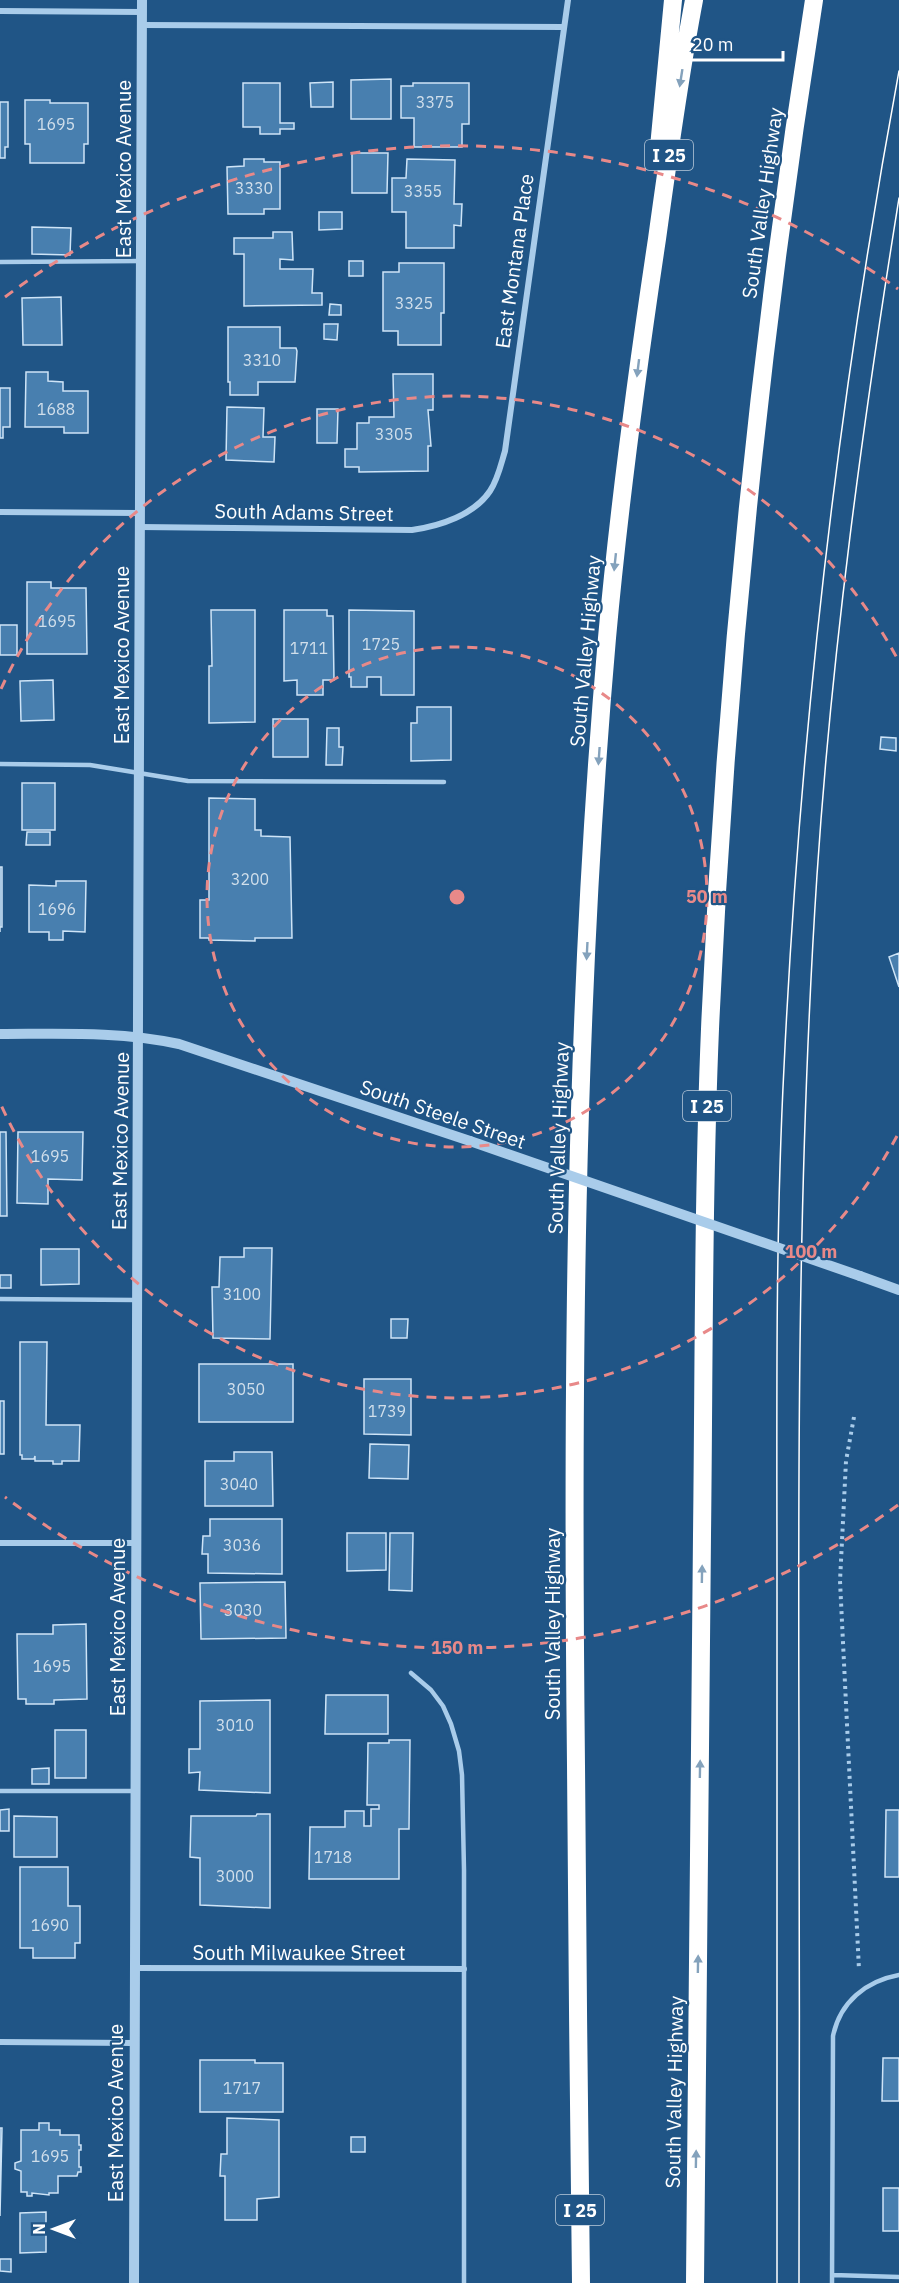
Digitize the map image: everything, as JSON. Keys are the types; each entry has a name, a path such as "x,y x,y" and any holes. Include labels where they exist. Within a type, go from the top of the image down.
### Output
{"highway":[{"path":"646,310 673,0"},
{"name":"South Valley Highway","path":"581,2283 574,1447 582,1061 588,927 607,645 619,519 646,310 694,0"},
{"name":"South Valley Highway","path":"697,2283 705,1178 719,855 748,497 762,367 814,0"},
{"path":"571,2283 579,2137"}],"street":[{"name":"East Montana Place","path":"465,513 481,502 491,490 504,451 568,0"},
{"path":"0,11 142,6"},
{"name":"East Mexico Avenue","path":"134,2283 133,1968 142,6"},
{"path":"142,25 563,27"},
{"path":"0,512 139,513"},
{"name":"South Adams Street","path":"140,527 412,530 428,528 465,513"},
{"name":"South Steele Street","path":"0,1034 139,1037 197,1050 470,1141 899,1290"},
{"path":"0,1543 136,1544"},
{"name":"South Milwaukee Street","path":"133,1968 464,1969"},
{"path":"0,2042 133,2043"}],"lane":[{"path":"0,262 141,261"},
{"path":"0,764 90,765 188,782 444,782"},
{"path":"0,1299 136,1300"},
{"path":"411,1673 431,1690 443,1706 459,1751 463,1811 465,2283"},
{"path":"0,1791 134,1791"},
{"path":"832,2283 833,2036 840,2013 860,1992 874,1982 899,1975"},
{"path":"832,2276 899,2277"}],"path":[{"path":"854,1417 846,1461 840,1581 860,1992"}],"building":[{"path":"391,79 391,119 351,119 351,80"},
{"path":"333,82 333,107 311,107 310,83"},
{"path":"243,83 280,83 280,123 294,123 294,129 280,129 280,134 260,134 260,127 243,127"},
{"path":"413,83 469,83 469,124 462,124 462,147 414,147 414,118 401,118 401,86 413,86"},
{"path":"25,100 50,100 50,103 88,103 88,144 84,144 84,163 30,163 30,144 25,144"},
{"path":"0,102 8,102 8,147 5,147 5,158 0,158"},
{"path":"352,153 388,153 387,193 352,193"},
{"path":"244,159 280,162 280,209 264,209 264,214 228,214 227,167 244,166"},
{"path":"407,159 455,160 454,204 462,204 461,226 454,225 454,248 406,248 406,212 392,212 392,178 406,178"},
{"path":"319,212 342,212 342,229 319,230"},
{"path":"32,227 71,228 70,255 32,254"},
{"path":"273,232 292,232 293,260 280,259 280,269 313,269 312,293 322,293 322,305 244,306 244,254 234,254 234,238 273,238"},
{"path":"349,261 363,261 363,276 349,276"},
{"path":"399,263 444,263 444,313 441,313 441,345 398,345 398,331 383,331 383,272 399,272"},
{"path":"61,297 62,345 23,345 22,298"},
{"path":"330,304 341,305 341,315 329,315"},
{"path":"324,324 338,324 337,340 324,339"},
{"path":"228,327 280,327 280,348 296,348 297,351 295,382 258,382 258,395 230,395"},
{"path":"26,372 48,372 48,381 63,382 63,391 88,391 88,433 64,433 64,427 25,427"},
{"path":"393,374 433,374 433,410 428,410 431,446 428,446 428,471 359,472 359,467 345,467 345,449 357,449 357,423 369,423 369,417 394,417"},
{"path":"0,388 10,388 10,427 3,427 3,438 0,438"},
{"path":"227,407 264,408 263,437 275,437 274,462 226,460"},
{"path":"317,409 338,409 337,443 317,443"},
{"path":"27,582 51,582 51,588 86,588 87,654 27,654"},
{"path":"211,610 255,610 255,722 209,723 209,666 212,666"},
{"path":"284,610 327,610 327,616 333,616 334,680 323,680 323,695 297,695 297,680 284,681"},
{"path":"349,610 414,611 414,695 381,695 381,677 367,677 367,687 351,687"},
{"path":"0,625 17,625 17,655 0,655"},
{"path":"53,680 54,720 21,721 20,681"},
{"path":"417,707 451,707 451,760 411,761 411,723 417,723"},
{"path":"273,719 308,719 308,757 273,757"},
{"path":"327,728 339,728 339,747 343,747 342,765 326,765"},
{"path":"881,737 896,738 896,751 880,749"},
{"path":"22,783 55,783 55,830 22,830"},
{"path":"209,798 255,799 255,830 261,830 261,836 290,837 292,938 255,938 255,941 200,938 200,900 209,900"},
{"path":"27,832 50,832 50,845 26,845"},
{"path":"0,867 2,867 2,927 0,927"},
{"path":"56,881 86,881 85,932 63,931 63,940 49,940 49,932 29,932 29,885 56,886"},
{"path":"899,953 899,987 889,957"},
{"path":"0,1132 6,1132 7,1216 0,1216"},
{"path":"18,1132 83,1132 82,1180 48,1179 48,1204 17,1203"},
{"path":"244,1248 272,1248 270,1339 213,1338 212,1287 219,1287 220,1257 244,1257"},
{"path":"41,1249 79,1249 79,1284 41,1285"},
{"path":"0,1275 11,1275 11,1288 0,1288"},
{"path":"391,1319 408,1319 407,1338 391,1338"},
{"path":"20,1342 47,1342 46,1425 80,1425 79,1461 62,1461 62,1464 53,1464 53,1461 35,1461 35,1456 34,1459 22,1459 20,1455"},
{"path":"199,1364 293,1364 293,1422 199,1422"},
{"path":"364,1379 411,1379 411,1435 364,1434"},
{"path":"0,1401 4,1401 4,1454 0,1454"},
{"path":"370,1444 409,1445 408,1479 369,1478"},
{"path":"234,1452 272,1452 273,1506 205,1506 205,1461 234,1461"},
{"path":"210,1519 282,1519 282,1574 208,1573 208,1554 202,1554 203,1536 210,1536"},
{"path":"347,1533 386,1533 386,1570 347,1571"},
{"path":"390,1533 413,1533 412,1591 389,1590"},
{"path":"285,1582 286,1638 201,1639 200,1583"},
{"path":"86,1624 87,1699 54,1700 54,1704 26,1704 26,1699 18,1699 17,1634 53,1634 53,1625"},
{"path":"326,1695 388,1695 388,1734 325,1734"},
{"path":"270,1700 270,1793 199,1790 200,1772 189,1773 189,1749 200,1749 200,1701"},
{"path":"55,1730 86,1730 86,1778 55,1778"},
{"path":"389,1740 410,1740 409,1829 399,1829 399,1879 309,1879 310,1827 345,1827 345,1811 364,1811 364,1826 371,1826 371,1809 379,1809 379,1805 367,1805 368,1743 389,1743"},
{"path":"49,1768 49,1784 32,1784 32,1769"},
{"path":"9,1809 9,1831 0,1831 0,1810"},
{"path":"886,1810 899,1810 899,1877 885,1877"},
{"path":"257,1814 270,1814 270,1908 200,1905 200,1858 190,1857 191,1816 256,1816"},
{"path":"14,1816 57,1817 57,1857 14,1857"},
{"path":"20,1867 68,1867 68,1906 80,1906 80,1943 75,1943 75,1958 33,1958 33,1948 20,1948"},
{"path":"883,2058 899,2058 899,2101 882,2101"},
{"path":"200,2060 255,2060 255,2063 283,2063 283,2112 200,2112"},
{"path":"227,2118 279,2120 279,2197 257,2199 257,2220 225,2220 225,2176 220,2176 221,2154 227,2154"},
{"path":"39,2123 49,2123 49,2130 60,2130 60,2135 79,2135 81,2172 78,2172 77,2176 58,2176 58,2193 49,2193 49,2195 32,2193 32,2196 27,2196 27,2192 21,2192 21,2171 15,2169 15,2163 21,2161 21,2130 39,2130"},
{"path":"0,2128 2,2128 0,2216"},
{"path":"351,2137 365,2137 365,2152 351,2152"},
{"path":"883,2188 899,2188 899,2231 883,2231"},
{"path":"46,2212 46,2252 20,2253 20,2213"},
{"path":"0,2259 11,2259 11,2272 0,2271"}],"tram line":[{"path":"777,2283 777,1330 784,1067 800,817 825,567 858,318 899,71"},
{"path":"799,2283 800,1311 811,984 823,790 840,620 861,451 899,198"}]}
